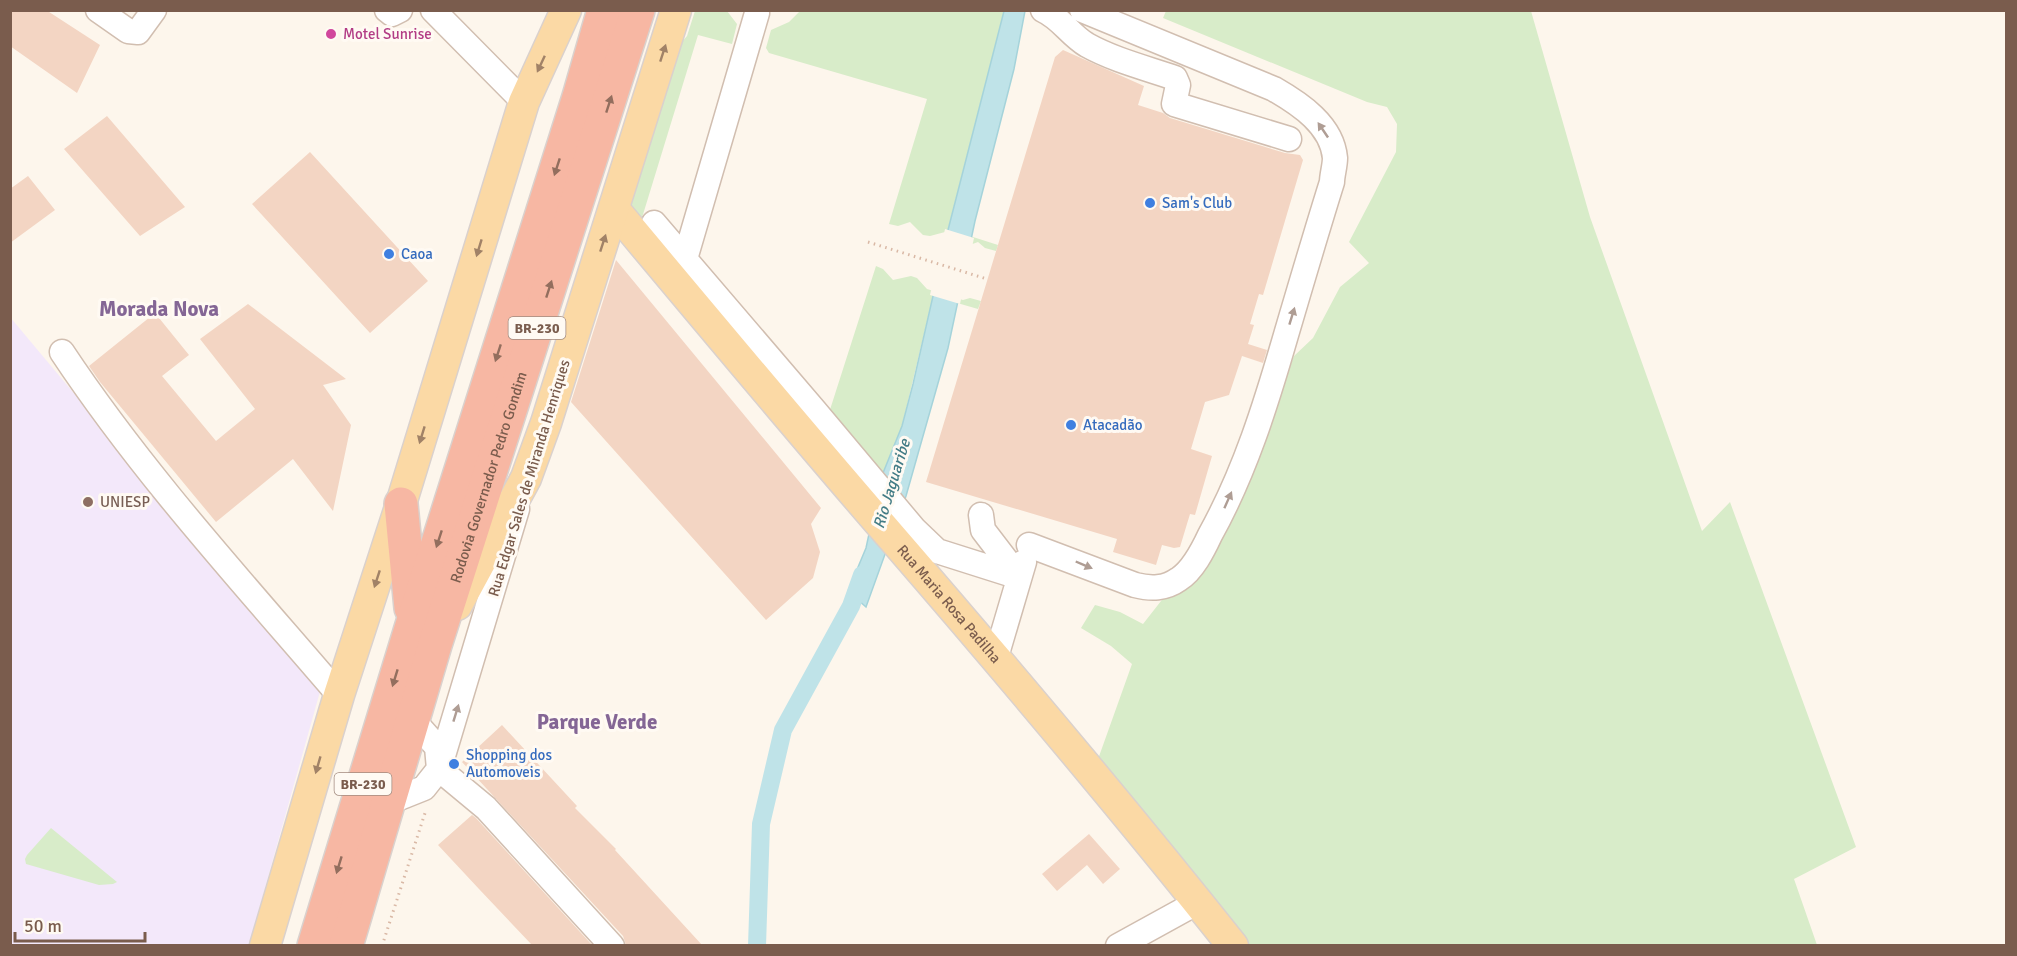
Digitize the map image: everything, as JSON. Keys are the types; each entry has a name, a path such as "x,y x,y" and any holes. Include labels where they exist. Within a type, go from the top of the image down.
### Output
{"highway":[{"name":"Rodovia Governador Pedro Gondim","path":"314,945 412,622 579,97 604,10"},
{"name":"Rodovia Governador Pedro Gondim","path":"346,945 435,645 638,10"},
{"path":"401,504 412,622"}],"main road":[{"path":"265,945 339,695 401,504 524,102 566,10"},
{"name":"Rua Edgar Sales de Miranda Henriques","path":"526,478 546,423 676,10"},
{"name":"Rua Maria Rosa Padilha","path":"614,209 904,536 970,627 1233,945"},
{"path":"435,645 526,478"}],"street":[{"path":"98,10 128,31 138,32 154,10"},
{"path":"387,10 392,14 400,10"},
{"path":"433,10 524,102"},
{"path":"1043,10 1056,17 1073,34 1098,50 1175,78 1178,85 1174,104 1289,139"},
{"path":"996,657 1030,538 1135,585 1151,588 1166,586 1180,579 1193,565 1227,504 1251,444 1272,384 1332,182 1335,158 1328,136 1315,118 1298,103 1274,89 1082,10"},
{"path":"685,259 760,12"},
{"path":"654,223 815,411 872,498"},
{"path":"62,352 92,397 132,448 224,561 339,695"},
{"name":"Rua Edgar Sales de Miranda Henriques","path":"439,769 526,478"},
{"path":"981,515 983,530 1020,577"},
{"path":"904,536 937,551 1020,577"},
{"path":"970,627 1007,615"},
{"path":"389,802 424,788 439,769 437,747 413,720"},
{"path":"439,769 486,808 612,945"},
{"path":"1118,945 1198,902"}],"path":[{"path":"868,242 987,279"},
{"path":"382,945 439,769"}],"shaded area":[{"name":"UNIESP","path":"10,317 321,688 249,945 11,945"}],"green space":[{"path":"695,11 727,11 737,24 732,44 698,35 641,221 628,209 681,43 687,36"},
{"path":"800,11 1004,11 948,229 998,245 996,251 985,248 978,242 967,246 945,232 930,236 923,235 910,222 898,226 889,224 927,99 769,53 766,48 771,30 789,22"},
{"path":"1166,11 1531,11 1590,217 1702,531 1730,502 1856,847 1794,879 1817,945 1250,945 1097,762 1132,664 1111,646 1081,628 1095,605 1120,612 1143,624 1172,587 1265,433 1294,356 1313,338 1340,287 1369,263 1349,242 1396,152 1397,124 1387,107 1367,102 1163,18"},
{"path":"876,266 883,269 893,280 911,276 917,278 927,289 963,300 970,298 981,301 978,309 933,296 902,426 881,478 827,419"},
{"path":"51,828 117,882 99,885 26,864 27,855"}],"water":[{"path":"1004,11 1025,11 1014,69 975,221 948,348 906,496 866,607 848,591 866,548 881,478 902,426 948,230"}],"pier":[{"path":"945,229 974,238 960,304 930,295"}],"building":[{"path":"10,10 46,10 100,45 77,93 10,46"},
{"path":"1063,50 1144,86 1138,105 1163,113 1170,118 1285,153 1300,155 1303,160 1263,295 1259,294 1250,324 1254,325 1248,344 1267,350 1263,363 1242,356 1229,395 1205,402 1191,449 1212,456 1195,515 1190,514 1180,547 1162,545 1156,565 1113,552 1117,539 926,482 1055,57"},
{"path":"107,116 185,207 140,236 64,149"},
{"path":"310,152 428,281 370,333 252,204"},
{"path":"28,176 55,210 10,243 10,189"},
{"path":"616,260 821,508 811,524 820,552 813,578 766,620 571,402"},
{"path":"248,304 346,379 323,385 351,425 333,511 293,459 216,522 89,366 155,313 189,355 162,376 216,441 255,409 200,339"},
{"path":"502,725 577,806 575,808 616,849 702,945 626,945 623,936 462,762"},
{"path":"472,815 592,945 532,945 438,845"},
{"path":"1089,834 1120,869 1103,884 1087,865 1057,891 1042,874"}],"waterway":[{"name":"Rio Jaguaribe","path":"757,946 761,824 783,730 851,606 862,575"}],"place":[{"name":"Motel Sunrise","path":"331,34"},
{"name":"Sam's Club","path":"1150,203"},
{"name":"Caoa","path":"389,254"},
{"name":"Atacadão","path":"1071,425"},
{"name":"UNIESP","path":"88,502"},
{"name":"Shopping dos Automoveis","path":"454,764"}],"district":[{"name":"Morada Nova","path":"159,309"},
{"name":"Parque Verde","path":"597,722"}]}
